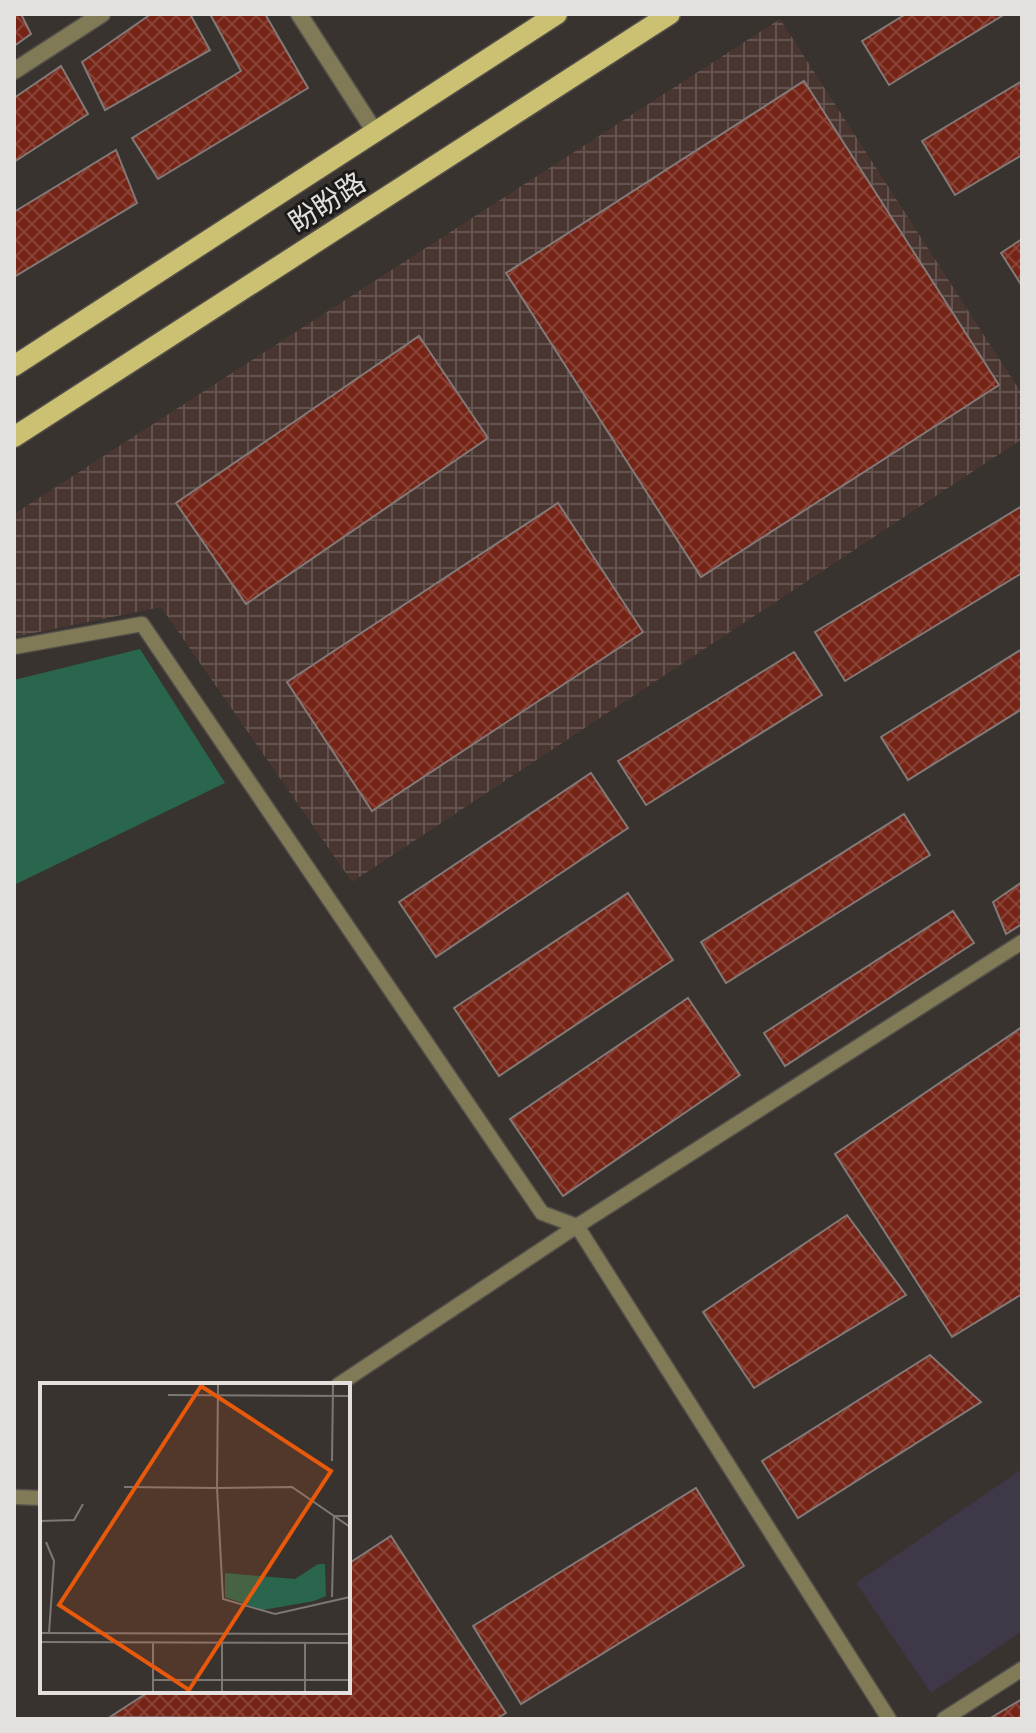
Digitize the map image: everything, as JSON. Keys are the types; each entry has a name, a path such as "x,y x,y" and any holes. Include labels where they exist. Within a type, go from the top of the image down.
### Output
{"main road":[{"name":"盼盼路","path":"14,366 557,14"},
{"name":"盼盼路","path":"14,437 670,14"}],"street":[{"path":"14,71 102,14"},
{"path":"299,14 375,132"}],"lane":[{"path":"14,647 142,624 542,1213 577,1226 889,1719"},
{"path":"341,1383 577,1226 1022,942"},
{"path":"14,1497 40,1498"},
{"path":"944,1719 1022,1669"}],"shaded area":[{"path":"780,19 1022,394 1022,439 352,882 161,607 14,637 14,514"},
{"path":"1022,1469 1022,1631 931,1693 856,1583"}],"green space":[{"path":"140,649 225,783 14,885 14,680"}],"building":[{"path":"14,14 21,14 31,34 14,46"},
{"path":"151,14 190,14 210,50 105,110 82,62"},
{"path":"210,14 265,14 308,88 158,179 132,138 241,71"},
{"path":"906,14 1005,14 889,85 862,41"},
{"path":"61,66 88,114 14,162 14,98"},
{"path":"804,81 999,385 701,577 506,273"},
{"path":"1022,81 1022,155 955,195 922,141"},
{"path":"116,150 137,203 14,277 14,212"},
{"path":"1022,239 1022,286 1001,253"},
{"path":"419,336 488,438 246,604 176,503"},
{"path":"558,503 643,632 372,811 287,682"},
{"path":"1022,506 1022,573 845,681 815,632"},
{"path":"1022,649 1022,709 908,780 881,737"},
{"path":"794,652 822,695 646,805 618,761"},
{"path":"591,773 628,828 436,957 399,902"},
{"path":"904,814 930,855 726,983 701,942"},
{"path":"1022,882 1022,924 1006,934 993,902"},
{"path":"628,893 673,960 499,1076 454,1008"},
{"path":"953,911 974,943 785,1066 764,1033"},
{"path":"688,998 740,1075 563,1196 510,1119"},
{"path":"1022,1027 1022,1294 952,1337 835,1154"},
{"path":"847,1215 906,1295 754,1388 703,1312"},
{"path":"930,1355 981,1402 798,1518 762,1461"},
{"path":"696,1488 744,1566 521,1704 473,1626"},
{"path":"391,1536 506,1713 496,1719 110,1717 147,1693 350,1693 350,1563"},
{"path":"1022,1699 1022,1719 989,1719"}]}
